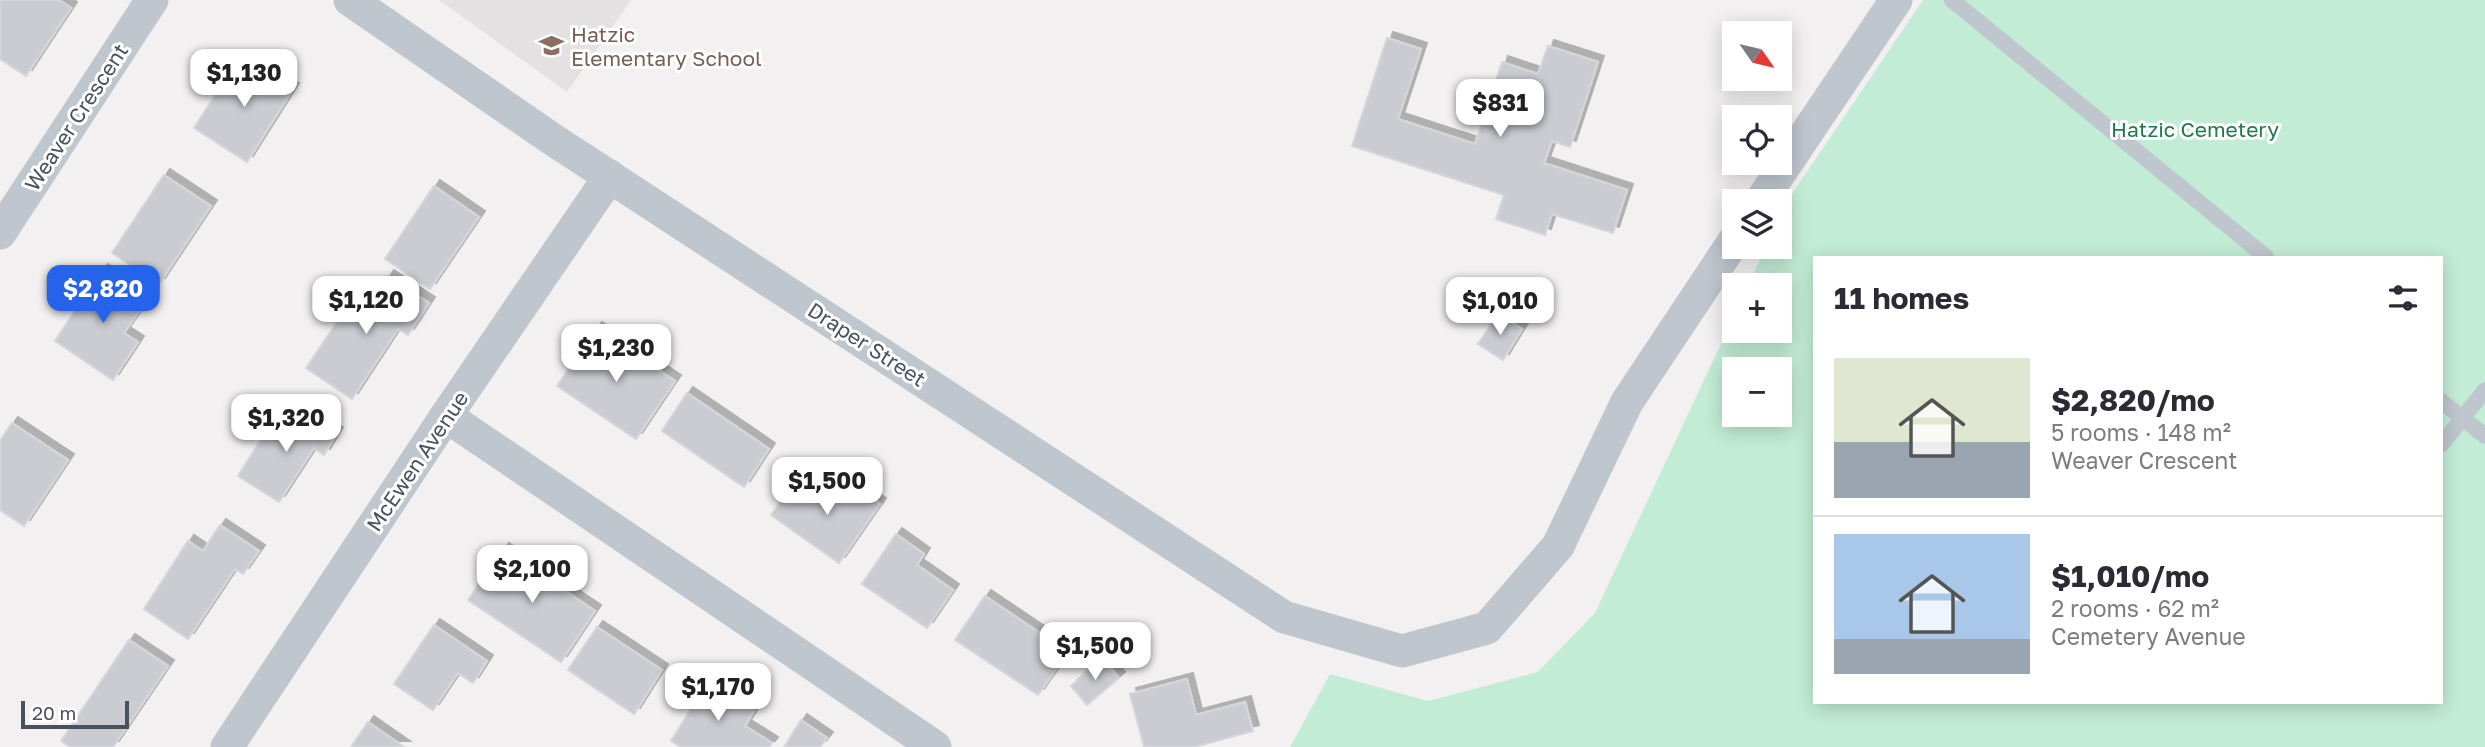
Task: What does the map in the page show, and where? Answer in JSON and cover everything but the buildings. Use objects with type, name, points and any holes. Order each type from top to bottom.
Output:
[{"type":"street","name":"Weaver Crescent","points":[[0,233],[152,0]]},
{"type":"street","name":"Draper Street","points":[[350,0],[610,176],[1284,617],[1402,651],[1487,628],[1559,546],[1627,402],[1722,259]]},
{"type":"street","points":[[1769,189],[1896,0]]},
{"type":"street","name":"McEwen Avenue","points":[[228,747],[446,416],[610,176]]},
{"type":"street","points":[[446,416],[936,747]]},
{"type":"lane","points":[[1952,0],[2265,256]]},
{"type":"lane","points":[[2443,443],[2485,390]]},
{"type":"lane","points":[[2443,403],[2485,436]]},
{"type":"shaded area","name":"Hatzic Elementary School","points":[[439,0],[631,0],[567,92]]},
{"type":"green space","name":"Hatzic Cemetery","points":[[1923,0],[2485,0],[2485,747],[1290,747],[1330,674],[1428,701],[1538,672],[1595,613],[1722,342],[1792,343],[1792,273],[1754,273],[1760,259],[1792,259],[1792,194]]},
{"type":"place","name":"Hatzic Elementary School","points":[[551,46]]}]
